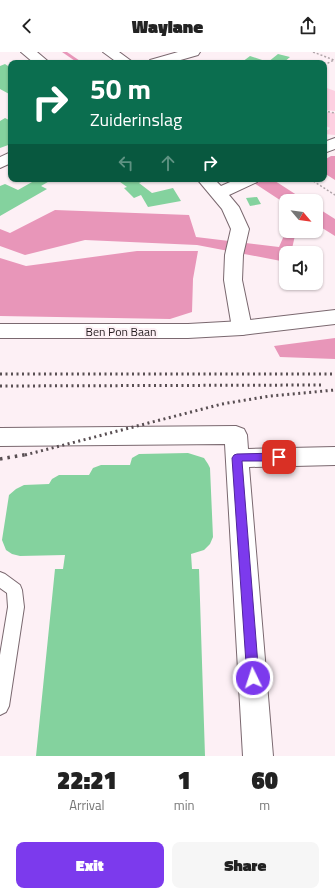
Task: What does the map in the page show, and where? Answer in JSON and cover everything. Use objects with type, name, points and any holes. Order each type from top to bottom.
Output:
[{"type":"street","points":[[28,52],[39,60]]},
{"type":"street","points":[[110,52],[122,60]]},
{"type":"street","points":[[165,60],[193,52]]},
{"type":"street","points":[[208,182],[230,208],[240,228],[234,255],[232,280],[242,328]]},
{"type":"street","points":[[218,194],[245,182]]},
{"type":"street","name":"Ben Pon Baan","points":[[0,331],[188,331],[242,328],[335,317]]},
{"type":"street","name":"Ben Pon Baan","points":[[242,328],[277,334],[335,332]]},
{"type":"street","points":[[0,437],[236,435],[258,756]]},
{"type":"street","points":[[237,458],[335,456]]},
{"type":"lane","points":[[0,579],[14,590],[16,607],[0,706]]},
{"type":"path","points":[[313,52],[334,59]]},
{"type":"path","points":[[315,182],[335,194]]},
{"type":"shaded area","points":[[327,88],[335,91],[335,111],[327,110]]},
{"type":"shaded area","points":[[327,112],[335,113],[335,135],[327,134],[327,130],[330,128],[327,126]]},
{"type":"shaded area","points":[[335,156],[335,180],[327,175],[327,158]]},
{"type":"shaded area","points":[[253,182],[277,182],[295,194],[279,194],[279,199]]},
{"type":"shaded area","points":[[55,210],[189,215],[196,237],[279,247],[279,261],[197,245],[85,240],[25,255],[0,246],[0,229],[10,233]]},
{"type":"shaded area","points":[[323,211],[335,219],[335,236],[323,228]]},
{"type":"shaded area","points":[[283,238],[294,238],[293,246],[279,246]]},
{"type":"shaded area","points":[[137,251],[198,251],[193,279],[192,312],[170,319],[0,316],[0,258],[26,266]]},
{"type":"shaded area","points":[[335,338],[335,359],[280,357],[274,346]]},
{"type":"building","points":[[278,54],[290,57],[286,60],[270,60]]},
{"type":"building","points":[[250,56],[262,60],[245,60]]},
{"type":"building","points":[[5,64],[8,66],[8,93],[0,89],[0,66]]},
{"type":"building","points":[[5,118],[8,120],[8,145],[0,148],[0,121]]},
{"type":"building","points":[[32,182],[48,182],[41,186],[47,189],[0,216],[0,186],[5,184],[18,190]]},
{"type":"building","points":[[120,182],[141,182],[139,183],[152,193],[173,188],[181,201],[148,207],[141,195],[134,198],[124,188],[127,187]]},
{"type":"building","points":[[257,197],[261,204],[250,206],[246,198]]},
{"type":"building","points":[[188,453],[204,458],[210,468],[213,537],[210,544],[204,550],[191,554],[192,569],[199,569],[205,756],[36,756],[55,569],[63,569],[65,555],[20,556],[12,554],[6,550],[2,540],[9,495],[24,485],[49,484],[52,479],[59,475],[89,475],[93,468],[101,465],[130,465],[132,458],[139,454]]},
{"type":"waterway","points":[[64,52],[76,60]]},
{"type":"railway","points":[[0,374],[335,374]]},
{"type":"railway","points":[[0,386],[321,385]]},
{"type":"railway","points":[[29,454],[222,404],[270,396],[335,390]]},
{"type":"railway","points":[[0,459],[29,454]]},
{"type":"route","points":[[253,678],[237,458],[279,457]]}]
